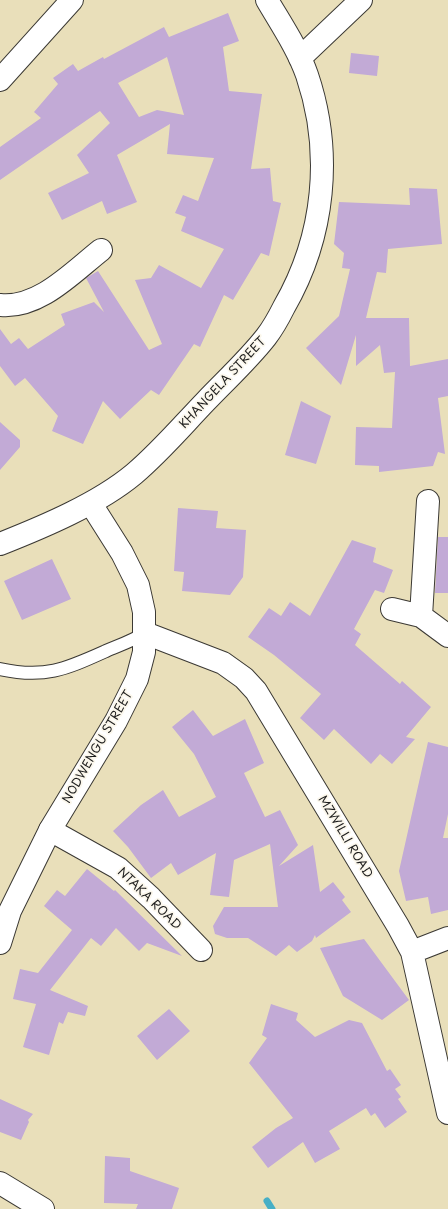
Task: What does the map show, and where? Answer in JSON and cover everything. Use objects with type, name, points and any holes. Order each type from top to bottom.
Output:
[{"type":"street","points":[[0,80],[72,0]]},
{"type":"street","name":"KHANGELA STREET","points":[[0,544],[91,504],[134,474],[246,360],[267,336],[295,287],[308,255],[317,220],[322,183],[322,148],[315,106],[300,58],[267,0]]},
{"type":"street","points":[[300,58],[361,0]]},
{"type":"street","points":[[0,304],[10,306],[37,297],[53,288],[101,250]]},
{"type":"street","points":[[421,616],[428,501]]},
{"type":"street","name":"NODWENGU STREET","points":[[0,943],[10,911],[50,830],[116,721],[137,679],[144,652],[144,612],[138,585],[122,553],[91,504]]},
{"type":"street","points":[[392,609],[421,616],[448,636]]},
{"type":"street","name":"MZWILLI ROAD","points":[[145,633],[223,663],[244,678],[256,691],[398,926],[412,952],[448,1113]]},
{"type":"street","name":"NTAKA ROAD","points":[[50,830],[118,868],[151,898],[201,950]]},
{"type":"street","points":[[412,952],[448,938]]},
{"type":"street","points":[[0,1183],[43,1209]]},
{"type":"lane","points":[[0,669],[19,673],[63,670],[131,642],[145,633]]},
{"type":"building","points":[[228,13],[239,41],[223,47],[229,91],[262,94],[251,169],[270,168],[273,201],[281,203],[269,256],[261,253],[233,300],[224,295],[200,347],[194,344],[159,395],[151,390],[120,419],[103,401],[83,444],[52,431],[58,416],[25,378],[15,386],[0,366],[0,329],[11,344],[19,338],[28,349],[65,325],[61,314],[94,302],[104,312],[86,278],[98,271],[149,350],[162,344],[135,280],[151,278],[159,265],[201,288],[224,249],[181,231],[186,217],[175,213],[183,195],[198,201],[214,158],[167,154],[170,124],[117,155],[137,202],[107,214],[102,201],[62,220],[48,193],[89,173],[77,155],[110,123],[100,111],[0,180],[0,147],[41,118],[34,112],[58,84],[53,78],[73,64],[78,71],[164,27],[169,37]],"holes":[[[167,57],[184,115],[157,110],[139,117],[118,83]]]},
{"type":"building","points":[[351,53],[379,56],[377,76],[349,73]]},
{"type":"building","points":[[409,188],[437,189],[442,244],[388,249],[386,273],[377,272],[366,318],[409,318],[410,366],[448,359],[448,396],[438,398],[445,454],[438,452],[433,466],[379,472],[379,466],[355,465],[356,427],[392,428],[395,372],[384,373],[380,345],[356,366],[356,335],[341,385],[306,348],[339,316],[350,269],[342,268],[344,253],[334,244],[339,202],[410,205]]},
{"type":"building","points":[[301,401],[331,416],[316,464],[285,455]]},
{"type":"building","points":[[0,422],[20,440],[20,447],[0,470]]},
{"type":"building","points":[[178,508],[218,511],[216,528],[246,530],[243,577],[230,595],[182,591],[184,572],[174,571]]},
{"type":"building","points":[[438,537],[448,537],[448,593],[435,593]]},
{"type":"building","points":[[352,540],[376,548],[373,562],[393,570],[384,593],[375,590],[354,629],[361,634],[355,645],[400,684],[402,681],[431,707],[406,737],[415,739],[392,764],[380,754],[371,764],[334,729],[324,740],[300,718],[321,694],[274,655],[248,637],[269,608],[281,616],[290,602],[310,616]]},
{"type":"building","points":[[52,559],[71,599],[22,620],[4,581]]},
{"type":"building","points":[[193,710],[213,736],[245,719],[264,763],[244,773],[265,817],[280,810],[298,845],[279,866],[313,845],[320,892],[333,882],[345,897],[342,900],[351,912],[316,938],[315,935],[312,941],[297,952],[289,945],[276,956],[248,938],[227,938],[215,934],[213,926],[224,907],[278,907],[270,844],[234,860],[229,897],[210,895],[216,853],[178,875],[171,863],[151,878],[128,847],[113,831],[141,805],[163,790],[179,817],[216,797],[194,754],[172,727]]},
{"type":"building","points":[[428,742],[448,747],[448,814],[443,838],[448,838],[448,910],[431,914],[428,897],[406,901],[399,871]]},
{"type":"building","points":[[87,869],[114,891],[115,890],[182,956],[147,943],[139,951],[116,928],[101,946],[91,938],[50,990],[88,1006],[85,1016],[68,1012],[63,1024],[59,1022],[49,1055],[23,1047],[36,1004],[13,999],[20,969],[38,973],[72,930],[44,906],[57,890],[65,896]]},
{"type":"building","points":[[364,939],[409,1000],[382,1020],[343,996],[320,948]]},
{"type":"building","points":[[271,1004],[298,1013],[296,1020],[315,1037],[349,1020],[362,1023],[387,1071],[390,1069],[401,1085],[395,1089],[401,1097],[398,1099],[407,1112],[385,1128],[375,1113],[371,1116],[366,1108],[329,1131],[340,1149],[315,1163],[303,1142],[268,1168],[252,1147],[276,1128],[293,1118],[249,1063],[267,1038],[262,1035]]},
{"type":"building","points":[[169,1009],[190,1031],[157,1060],[137,1036]]},
{"type":"building","points":[[0,1099],[33,1114],[28,1120],[29,1122],[21,1140],[0,1132]]},
{"type":"building","points":[[105,1156],[130,1158],[130,1171],[179,1188],[172,1209],[136,1209],[138,1204],[104,1203]]},
{"type":"waterway","points":[[267,1201],[272,1209]]}]
